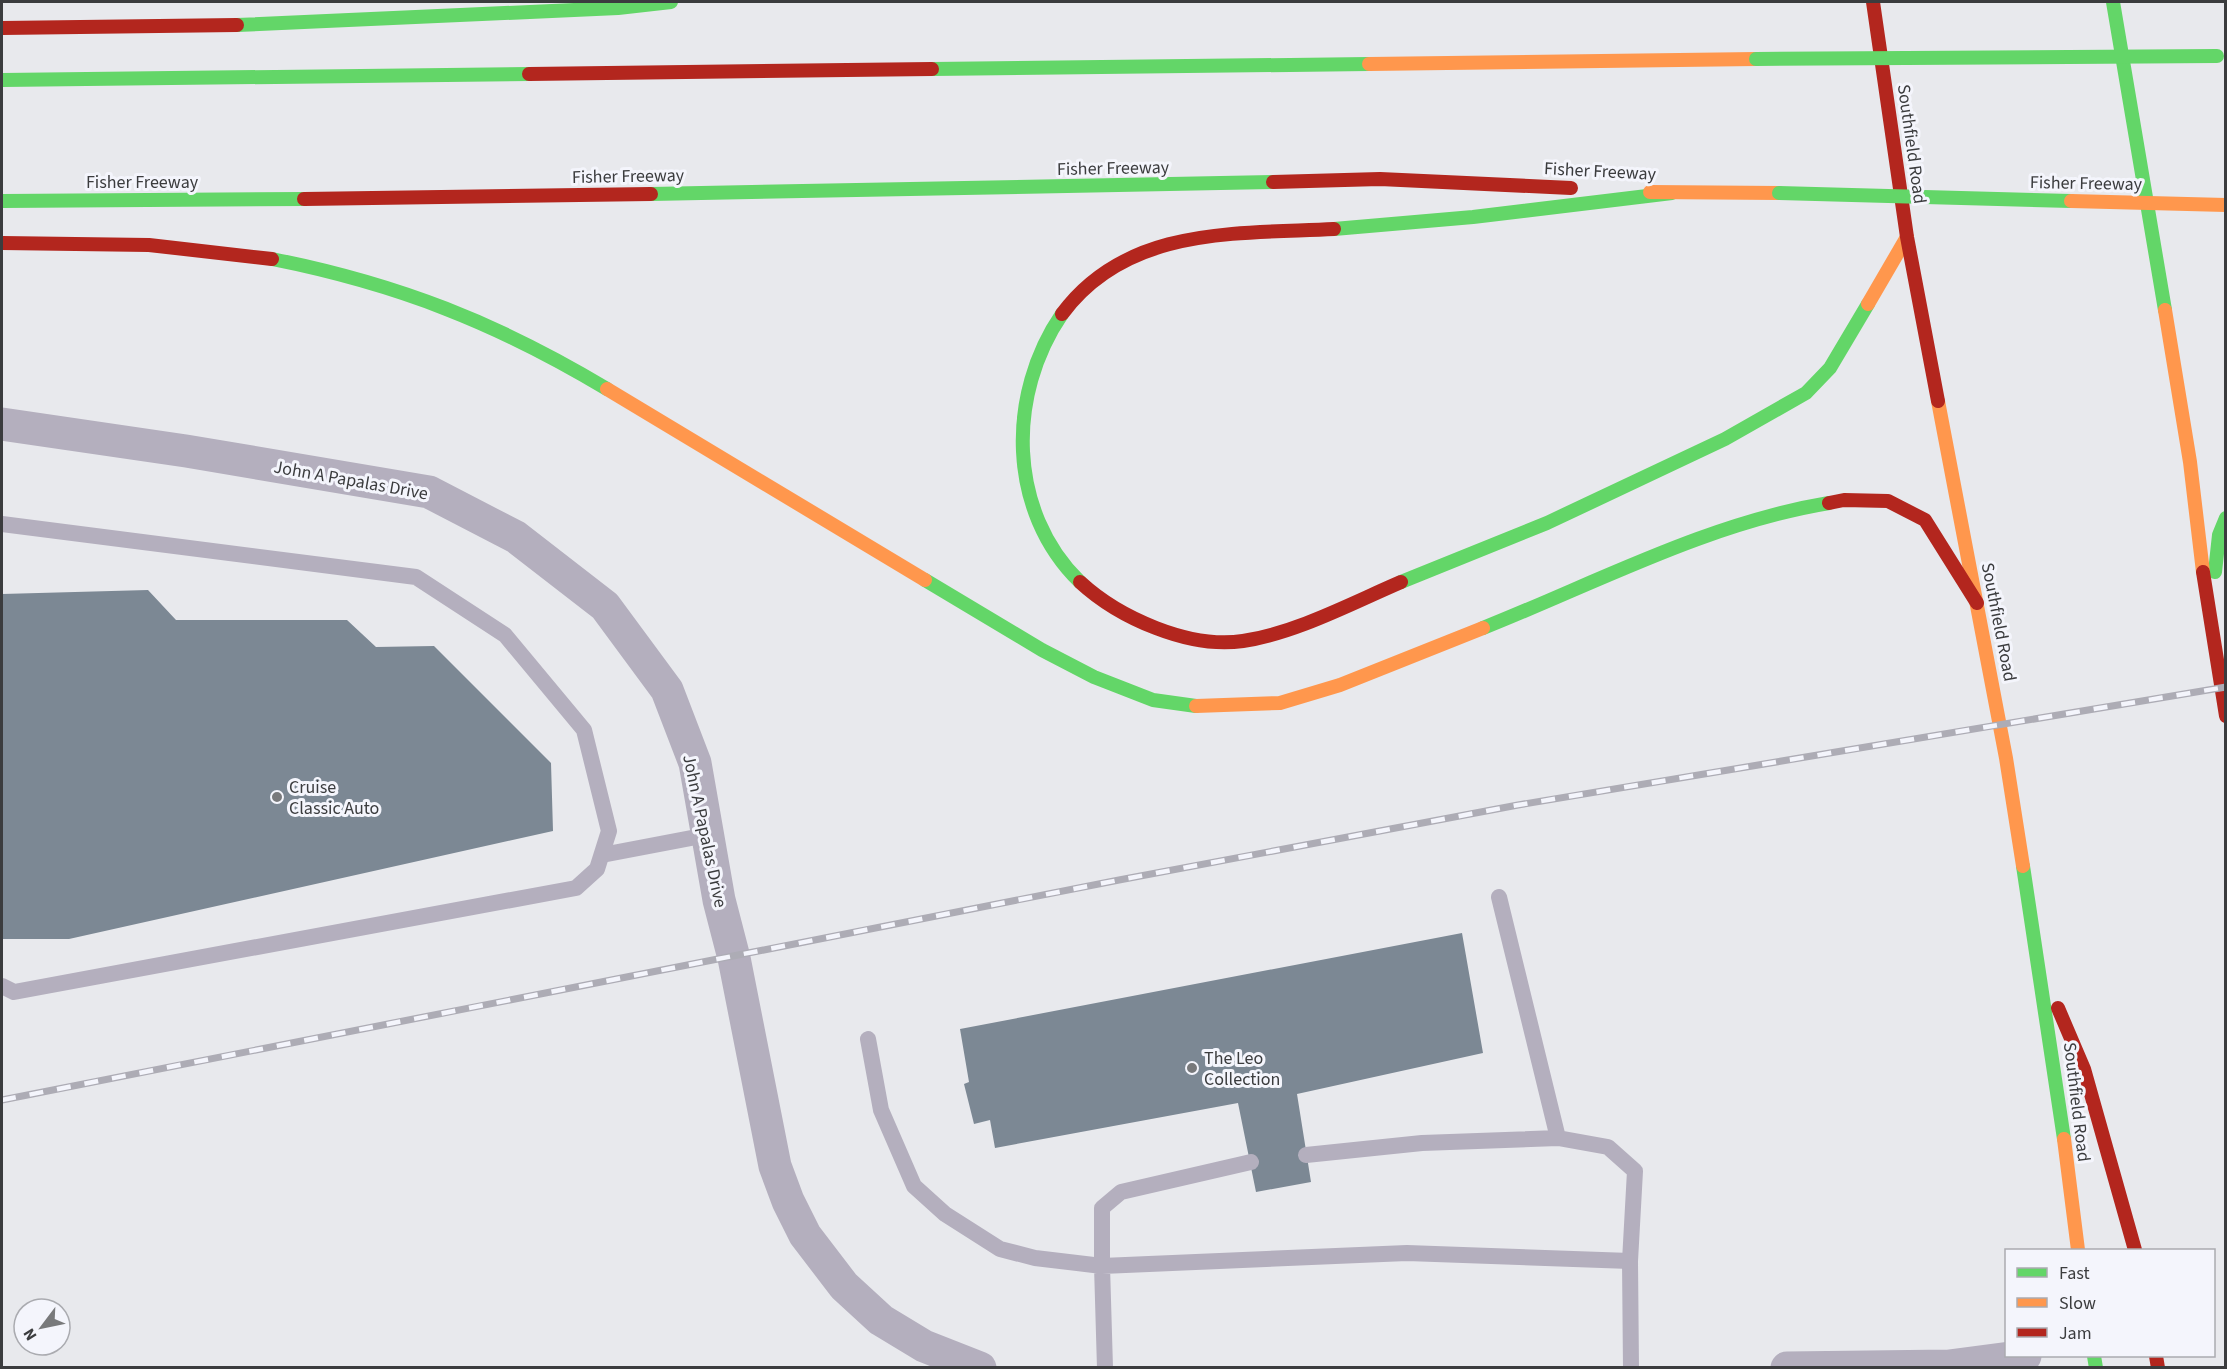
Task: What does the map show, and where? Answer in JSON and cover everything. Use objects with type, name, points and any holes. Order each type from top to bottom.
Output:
[{"type":"highway","points":[[2,28],[252,25],[618,8],[671,2]]},
{"type":"highway","name":"Southfield Road","points":[[1873,2],[1907,237],[1977,603],[2039,965],[2055,1065],[2078,1249]]},
{"type":"highway","points":[[2113,2],[2190,462],[2209,622],[2226,716]]},
{"type":"highway","points":[[2,80],[1756,59],[2221,56]]},
{"type":"highway","name":"Fisher Freeway","points":[[2,201],[175,201],[1128,186],[1380,179],[1672,193],[2226,205]]},
{"type":"highway","points":[[1672,193],[1355,228],[1215,235],[1134,255],[1089,282],[1062,313],[1041,348],[1028,383],[1022,430],[1025,478],[1037,519],[1058,557],[1089,591],[1122,614],[1164,632],[1202,639],[1236,642],[1273,635],[1547,523],[1725,439],[1806,393],[1830,368],[1858,315],[1907,237]]},
{"type":"highway","points":[[2,243],[170,247],[302,263],[388,286],[470,316],[514,334],[556,358],[1042,650],[1094,677],[1153,700],[1203,707],[1238,707],[1280,703],[1340,686],[1565,595],[1683,544],[1785,510],[1844,500],[1888,501],[1925,520],[1977,603]]},
{"type":"highway","points":[[2209,622],[2219,535],[2226,518]]},
{"type":"highway","points":[[2039,965],[2084,1069],[2134,1249]]},
{"type":"street","name":"John A Papalas Drive","points":[[2,424],[186,451],[429,492],[516,537],[605,606],[667,690],[695,764],[707,836],[775,1166],[805,1235],[843,1286],[881,1320],[924,1346],[980,1368]]},
{"type":"street","points":[[1787,1368],[1949,1366],[2017,1357]]},
{"type":"lane","points":[[2,525],[416,577],[505,635],[584,730],[609,831],[597,869],[576,888],[14,992],[2,986]]},
{"type":"lane","points":[[602,855],[707,836]]},
{"type":"lane","points":[[1499,897],[1558,1138]]},
{"type":"lane","points":[[868,1039],[881,1110],[914,1186],[945,1215],[1000,1249],[1035,1258],[1102,1266],[1407,1253],[1630,1261]]},
{"type":"lane","points":[[1306,1155],[1422,1143],[1558,1138],[1608,1147],[1635,1171],[1630,1261],[1631,1368]]},
{"type":"lane","points":[[1105,1368],[1102,1208],[1121,1192],[1251,1162]]},
{"type":"building","name":"Cruise Classic Auto","points":[[148,590],[176,620],[347,620],[376,647],[434,646],[551,763],[553,831],[69,939],[2,939],[2,594]]},
{"type":"building","name":"The Leo Collection","points":[[1462,933],[1483,1053],[1297,1094],[1311,1182],[1256,1192],[1238,1103],[995,1148],[990,1120],[974,1124],[964,1084],[969,1082],[960,1029]]},
{"type":"railway","points":[[2,1100],[1119,880],[1518,805],[2226,687]]},
{"type":"traffic: fast","points":[[237,25],[618,8],[671,2]]},
{"type":"traffic: fast","points":[[2113,2],[2165,310]]},
{"type":"traffic: fast","points":[[1756,59],[2217,56]]},
{"type":"traffic: fast","points":[[932,69],[1369,64]]},
{"type":"traffic: fast","points":[[2,80],[529,74]]},
{"type":"traffic: fast","points":[[651,194],[1273,182]]},
{"type":"traffic: fast","points":[[1334,229],[1473,217],[1672,193]]},
{"type":"traffic: fast","points":[[1779,193],[2071,201]]},
{"type":"traffic: fast","points":[[2,201],[304,199]]},
{"type":"traffic: fast","points":[[272,259],[362,281],[446,309],[526,344],[607,389]]},
{"type":"traffic: fast","points":[[1401,582],[1547,523],[1725,439],[1806,393],[1830,368],[1868,304]]},
{"type":"traffic: fast","points":[[1062,314],[1044,346],[1031,380],[1024,415],[1023,451],[1028,487],[1039,521],[1056,553],[1080,582]]},
{"type":"traffic: fast","points":[[1483,628],[1696,539],[1784,512],[1829,503]]},
{"type":"traffic: fast","points":[[2215,572],[2219,535],[2226,518]]},
{"type":"traffic: fast","points":[[925,580],[1042,650],[1094,677],[1153,700],[1196,706]]},
{"type":"traffic: fast","points":[[2023,866],[2064,1139]]},
{"type":"traffic: fast","points":[[2094,1357],[2096,1368]]},
{"type":"traffic: slow","points":[[1369,64],[1756,59]]},
{"type":"traffic: slow","points":[[1650,192],[1779,193]]},
{"type":"traffic: slow","points":[[2071,201],[2226,205]]},
{"type":"traffic: slow","points":[[1868,304],[1907,237]]},
{"type":"traffic: slow","points":[[2165,310],[2190,462],[2203,572]]},
{"type":"traffic: slow","points":[[607,389],[925,580]]},
{"type":"traffic: slow","points":[[1938,401],[2006,758],[2023,866]]},
{"type":"traffic: slow","points":[[1196,706],[1280,703],[1340,685],[1483,628]]},
{"type":"traffic: slow","points":[[2064,1139],[2078,1249]]},
{"type":"traffic: jam","points":[[1873,2],[1907,237],[1938,401]]},
{"type":"traffic: jam","points":[[2,28],[237,25]]},
{"type":"traffic: jam","points":[[529,74],[932,69]]},
{"type":"traffic: jam","points":[[1273,182],[1380,179],[1571,188]]},
{"type":"traffic: jam","points":[[304,199],[651,194]]},
{"type":"traffic: jam","points":[[1062,314],[1088,285],[1118,264],[1151,250],[1186,240],[1222,235],[1334,229]]},
{"type":"traffic: jam","points":[[2,243],[149,245],[272,259]]},
{"type":"traffic: jam","points":[[1829,503],[1844,500],[1888,501],[1925,520],[1977,603]]},
{"type":"traffic: jam","points":[[2203,572],[2226,716]]},
{"type":"traffic: jam","points":[[1080,582],[1114,608],[1134,619],[1178,635],[1222,642],[1243,641],[1283,631],[1324,616],[1401,582]]},
{"type":"traffic: jam","points":[[2058,1008],[2084,1069],[2135,1249]]},
{"type":"traffic: jam","points":[[2156,1357],[2158,1368]]},
{"type":"place","name":"Cruise Classic Auto","points":[[277,797]]},
{"type":"place","name":"The Leo Collection","points":[[1192,1068]]}]
